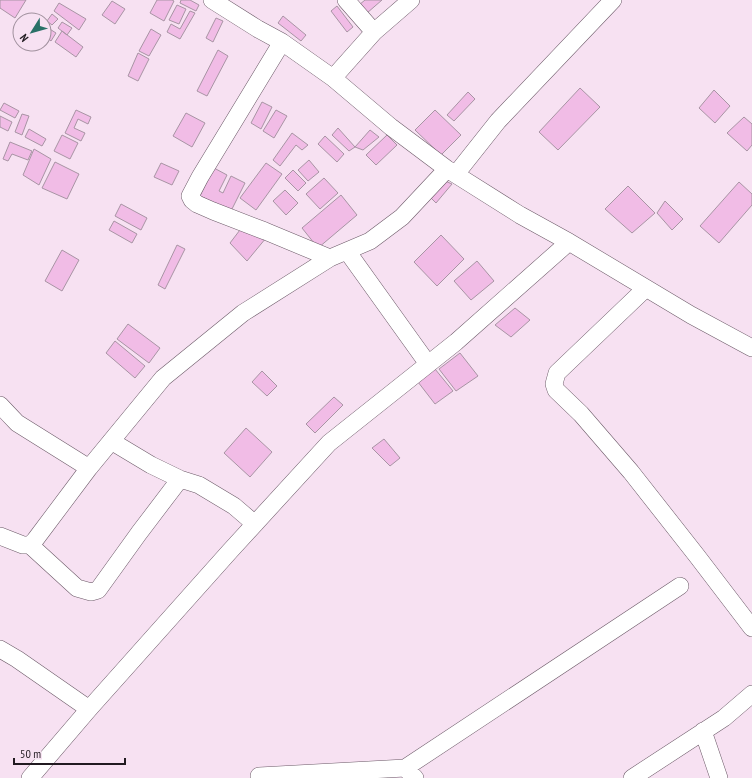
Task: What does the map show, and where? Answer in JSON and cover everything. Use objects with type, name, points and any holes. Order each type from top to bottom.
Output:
[{"type":"street","points":[[212,0],[258,29],[282,42],[333,78],[391,126],[451,172],[520,215],[569,242],[691,315],[752,348]]},
{"type":"street","points":[[346,0],[374,32]]},
{"type":"street","points":[[333,78],[374,32],[411,0]]},
{"type":"street","points":[[0,536],[23,545],[30,545],[36,540],[89,468],[163,378],[243,313],[330,258],[370,241],[402,217],[451,172],[613,0]]},
{"type":"street","points":[[282,42],[190,196],[197,204],[330,258]]},
{"type":"street","points":[[30,778],[89,709],[329,443],[456,342],[569,242]]},
{"type":"street","points":[[347,251],[428,364]]},
{"type":"street","points":[[646,288],[557,373],[554,384],[556,390],[581,414],[631,472],[752,628]]},
{"type":"street","points":[[0,405],[17,423],[89,468]]},
{"type":"street","points":[[111,441],[151,465],[180,479],[199,485],[234,506],[255,524]]},
{"type":"street","points":[[30,545],[77,588],[91,592],[98,590],[138,533],[180,479]]},
{"type":"street","points":[[259,776],[410,773],[680,586]]},
{"type":"street","points":[[0,649],[18,659],[89,709]]},
{"type":"street","points":[[632,778],[724,718],[752,694]]},
{"type":"street","points":[[702,731],[719,778]]},
{"type":"building","points":[[0,0],[26,0],[19,12],[12,12],[12,16],[0,8]]},
{"type":"building","points":[[157,0],[174,1],[164,21],[150,13]]},
{"type":"building","points":[[181,0],[190,0],[199,5],[196,11],[180,3]]},
{"type":"building","points":[[365,0],[382,0],[367,13],[359,5]]},
{"type":"building","points":[[112,1],[125,9],[115,24],[102,15]]},
{"type":"building","points":[[59,3],[86,19],[79,30],[54,11]]},
{"type":"building","points":[[177,5],[186,9],[179,24],[169,20]]},
{"type":"building","points":[[337,6],[353,27],[347,32],[331,11]]},
{"type":"building","points":[[190,11],[195,13],[180,39],[167,32],[171,24],[180,29]]},
{"type":"building","points":[[52,14],[58,19],[52,25]]},
{"type":"building","points":[[283,16],[306,35],[301,41],[278,23]]},
{"type":"building","points":[[216,18],[223,21],[213,42],[206,38]]},
{"type":"building","points":[[62,22],[72,28],[67,35],[58,28]]},
{"type":"building","points":[[151,29],[161,35],[149,56],[139,51]]},
{"type":"building","points":[[52,30],[56,33],[52,39]]},
{"type":"building","points":[[62,31],[83,47],[76,57],[55,42]]},
{"type":"building","points":[[218,50],[228,56],[207,96],[197,91]]},
{"type":"building","points":[[138,53],[149,59],[138,81],[128,76]]},
{"type":"building","points":[[580,88],[600,107],[558,150],[539,132]]},
{"type":"building","points":[[714,90],[730,106],[715,123],[699,108]]},
{"type":"building","points":[[468,92],[475,99],[454,121],[447,115]]},
{"type":"building","points":[[262,102],[272,107],[261,129],[251,123]]},
{"type":"building","points":[[4,103],[19,111],[15,118],[0,110]]},
{"type":"building","points":[[76,110],[91,117],[88,124],[78,119],[74,128],[85,133],[81,141],[65,133]]},
{"type":"building","points":[[276,110],[287,116],[274,138],[263,131]]},
{"type":"building","points":[[435,110],[461,135],[441,155],[415,130]]},
{"type":"building","points":[[186,113],[205,123],[192,147],[173,136]]},
{"type":"building","points":[[22,114],[29,116],[22,135],[15,132]]},
{"type":"building","points":[[0,116],[12,122],[8,131],[0,127]]},
{"type":"building","points":[[744,117],[752,124],[752,145],[747,151],[727,133]]},
{"type":"building","points":[[338,128],[355,147],[349,151],[332,135]]},
{"type":"building","points":[[29,129],[46,139],[42,146],[25,137]]},
{"type":"building","points":[[370,130],[379,137],[363,150],[355,147]]},
{"type":"building","points":[[292,133],[308,145],[302,150],[296,145],[280,166],[273,160]]},
{"type":"building","points":[[62,135],[78,143],[70,159],[54,151]]},
{"type":"building","points":[[387,135],[397,145],[376,165],[366,155]]},
{"type":"building","points":[[325,136],[344,154],[337,162],[318,144]]},
{"type":"building","points":[[10,142],[32,151],[28,160],[12,154],[8,161],[3,159]]},
{"type":"building","points":[[34,149],[51,159],[39,185],[23,175]]},
{"type":"building","points":[[309,160],[319,172],[308,181],[298,170]]},
{"type":"building","points":[[55,162],[79,174],[67,199],[42,188]]},
{"type":"building","points":[[161,163],[179,171],[172,185],[154,177]]},
{"type":"building","points":[[266,163],[282,174],[256,210],[240,198]]},
{"type":"building","points":[[214,168],[227,175],[219,191],[223,193],[231,176],[245,183],[231,211],[200,196]]},
{"type":"building","points":[[293,170],[306,183],[298,191],[285,178]]},
{"type":"building","points":[[324,178],[338,193],[320,209],[306,194]]},
{"type":"building","points":[[443,180],[452,184],[436,203],[429,196]]},
{"type":"building","points":[[739,182],[752,194],[752,205],[719,243],[700,226]]},
{"type":"building","points":[[628,186],[655,213],[632,233],[605,209]]},
{"type":"building","points":[[285,190],[298,203],[286,215],[273,201]]},
{"type":"building","points":[[341,195],[357,215],[318,248],[302,228]]},
{"type":"building","points":[[665,201],[683,219],[672,230],[657,213]]},
{"type":"building","points":[[121,204],[147,218],[141,230],[115,216]]},
{"type":"building","points":[[114,221],[137,234],[132,243],[109,230]]},
{"type":"building","points":[[243,226],[266,238],[247,261],[230,243]]},
{"type":"building","points":[[441,235],[464,259],[437,286],[414,262]]},
{"type":"building","points":[[177,245],[185,249],[165,289],[158,285]]},
{"type":"building","points":[[62,250],[79,260],[62,291],[45,281]]},
{"type":"building","points":[[477,261],[494,281],[471,300],[454,281]]},
{"type":"building","points":[[515,308],[530,320],[511,337],[495,325]]},
{"type":"building","points":[[128,324],[160,348],[149,363],[117,339]]},
{"type":"building","points":[[115,341],[145,366],[135,378],[106,353]]},
{"type":"building","points":[[460,353],[478,376],[456,391],[439,369]]},
{"type":"building","points":[[435,369],[453,391],[435,404],[418,382]]},
{"type":"building","points":[[262,371],[277,386],[267,396],[252,382]]},
{"type":"building","points":[[334,397],[343,405],[315,433],[306,424]]},
{"type":"building","points":[[246,428],[272,452],[250,477],[224,453]]},
{"type":"building","points":[[384,439],[400,458],[390,466],[372,448]]}]
